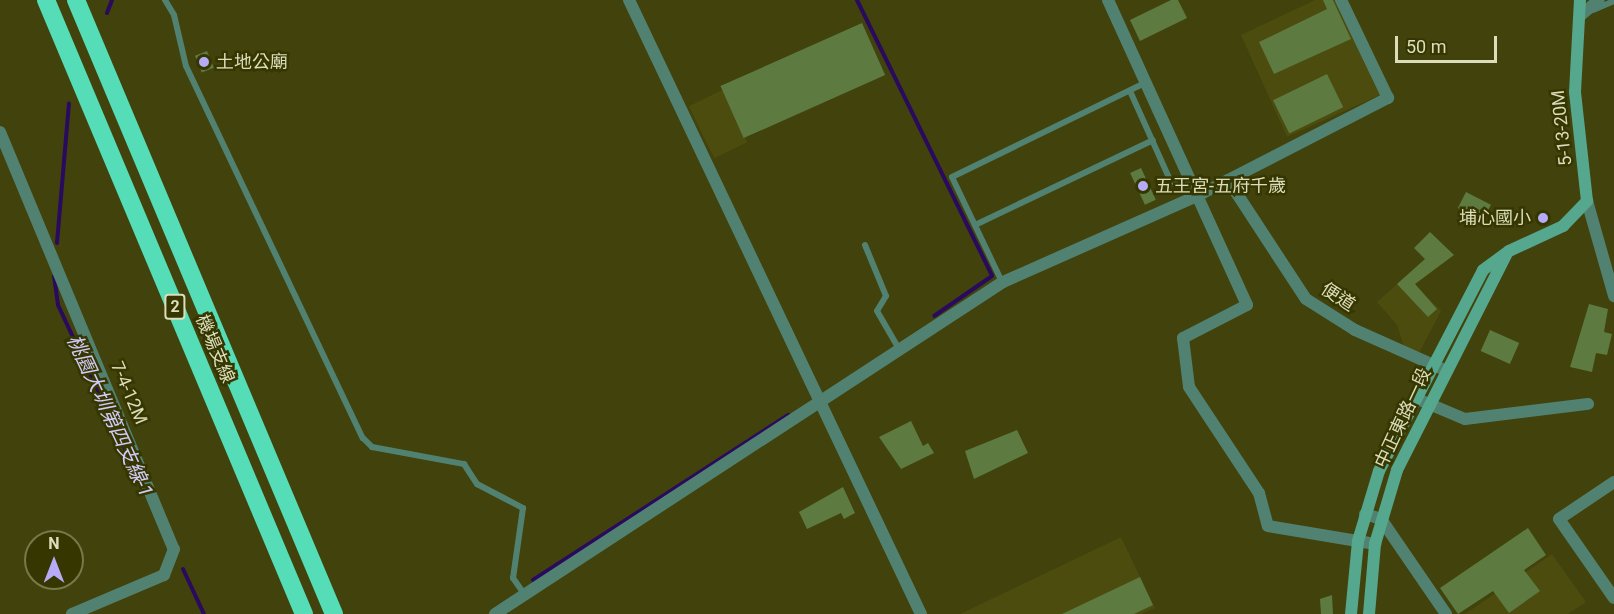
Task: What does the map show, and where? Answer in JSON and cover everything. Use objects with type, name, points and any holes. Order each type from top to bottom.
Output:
[{"type":"highway","name":"機場支線","points":[[46,0],[304,614]]},
{"type":"highway","name":"機場支線","points":[[76,0],[334,614]]},
{"type":"main road","points":[[1580,0],[1581,15]]},
{"type":"main road","points":[[1581,15],[1589,0]]},
{"type":"main road","name":"5-13-20M","points":[[1581,15],[1575,92],[1587,201]]},
{"type":"main road","points":[[1509,251],[1563,226],[1587,201]]},
{"type":"main road","name":"中正東路一段","points":[[1351,614],[1358,541],[1379,471],[1483,270],[1509,251]]},
{"type":"main road","name":"中正東路一段","points":[[1369,614],[1375,544],[1397,470],[1445,370],[1509,251]]},
{"type":"street","points":[[629,0],[921,614]]},
{"type":"street","points":[[1108,0],[1247,305],[1183,338],[1189,387],[1259,493],[1268,526],[1375,544]]},
{"type":"street","points":[[495,614],[526,596],[1003,282],[1197,196],[1388,98],[1341,0]]},
{"type":"street","points":[[1581,15],[1599,0]]},
{"type":"street","name":"7-4-12M","points":[[0,135],[174,549],[164,575],[72,614]]},
{"type":"street","name":"便道","points":[[1228,180],[1306,299],[1355,330],[1445,370]]},
{"type":"street","points":[[1587,201],[1614,297]]},
{"type":"street","points":[[1415,398],[1465,419],[1588,404]]},
{"type":"street","points":[[1614,482],[1559,519],[1614,598]]},
{"type":"street","points":[[1365,514],[1381,519],[1446,614]]},
{"type":"lane","points":[[165,0],[174,15],[186,66],[363,438],[372,447],[464,464],[477,484],[523,508],[513,578],[526,596]]},
{"type":"lane","points":[[1581,15],[1614,1]]},
{"type":"lane","points":[[1003,282],[952,177],[1145,84]]},
{"type":"lane","points":[[1130,91],[1170,180],[1197,196]]},
{"type":"lane","points":[[975,225],[1152,140]]},
{"type":"lane","points":[[865,245],[886,296],[877,311],[898,349]]},
{"type":"shaded area","points":[[1315,0],[1335,0],[1382,94],[1287,137],[1241,35]]},
{"type":"shaded area","points":[[722,90],[747,142],[714,158],[689,106]]},
{"type":"shaded area","points":[[1413,270],[1415,284],[1441,311],[1417,357],[1404,347],[1397,325],[1377,302]]},
{"type":"shaded area","points":[[1121,537],[1155,608],[1141,614],[960,614]]},
{"type":"shaded area","points":[[1552,554],[1586,602],[1568,614],[1465,614]]},
{"type":"building","points":[[1171,0],[1178,0],[1187,18],[1140,41],[1130,20]]},
{"type":"building","points":[[1323,0],[1333,0],[1351,39],[1274,74],[1259,42],[1327,9]]},
{"type":"building","points":[[862,23],[885,75],[744,138],[720,86]]},
{"type":"building","name":"土地公廟","points":[[207,51],[214,68],[202,73],[195,56]]},
{"type":"building","points":[[1327,74],[1343,107],[1289,134],[1273,100]]},
{"type":"building","name":"五王宮-五府千歲","points":[[1141,168],[1156,200],[1145,205],[1130,173]]},
{"type":"building","points":[[1466,192],[1491,205],[1483,221],[1458,208]]},
{"type":"building","points":[[1430,232],[1454,255],[1415,284],[1437,309],[1428,317],[1397,284],[1425,259],[1414,248]]},
{"type":"building","points":[[1589,304],[1608,309],[1604,332],[1612,334],[1607,355],[1596,353],[1592,372],[1570,367]]},
{"type":"building","points":[[1490,330],[1519,343],[1510,364],[1481,351]]},
{"type":"building","points":[[911,421],[923,446],[928,443],[934,453],[901,469],[879,437]]},
{"type":"building","points":[[1017,430],[1028,453],[974,479],[965,451]]},
{"type":"building","points":[[843,487],[855,513],[844,519],[841,513],[807,529],[799,512]]},
{"type":"building","points":[[1528,528],[1546,555],[1524,570],[1540,591],[1509,613],[1493,591],[1458,614],[1440,588]]},
{"type":"building","points":[[1140,577],[1153,605],[1134,614],[1062,614]]},
{"type":"building","points":[[1332,595],[1333,614],[1321,614],[1320,599]]},
{"type":"waterway","name":"桃園大圳第四支線-1","points":[[107,13],[112,0]]},
{"type":"waterway","points":[[857,0],[992,276],[934,316]]},
{"type":"waterway","name":"桃園大圳第四支線-1","points":[[57,243],[69,104]]},
{"type":"waterway","name":"桃園大圳第四支線-1","points":[[54,276],[58,305],[132,464]]},
{"type":"waterway","points":[[533,580],[788,415]]},
{"type":"waterway","name":"桃園大圳第四支線-1","points":[[183,569],[204,614]]},
{"type":"place","name":"土地公廟","points":[[204,62]]},
{"type":"place","name":"五王宮-五府千歲","points":[[1143,186]]},
{"type":"place","name":"埔心國小","points":[[1543,218]]}]
